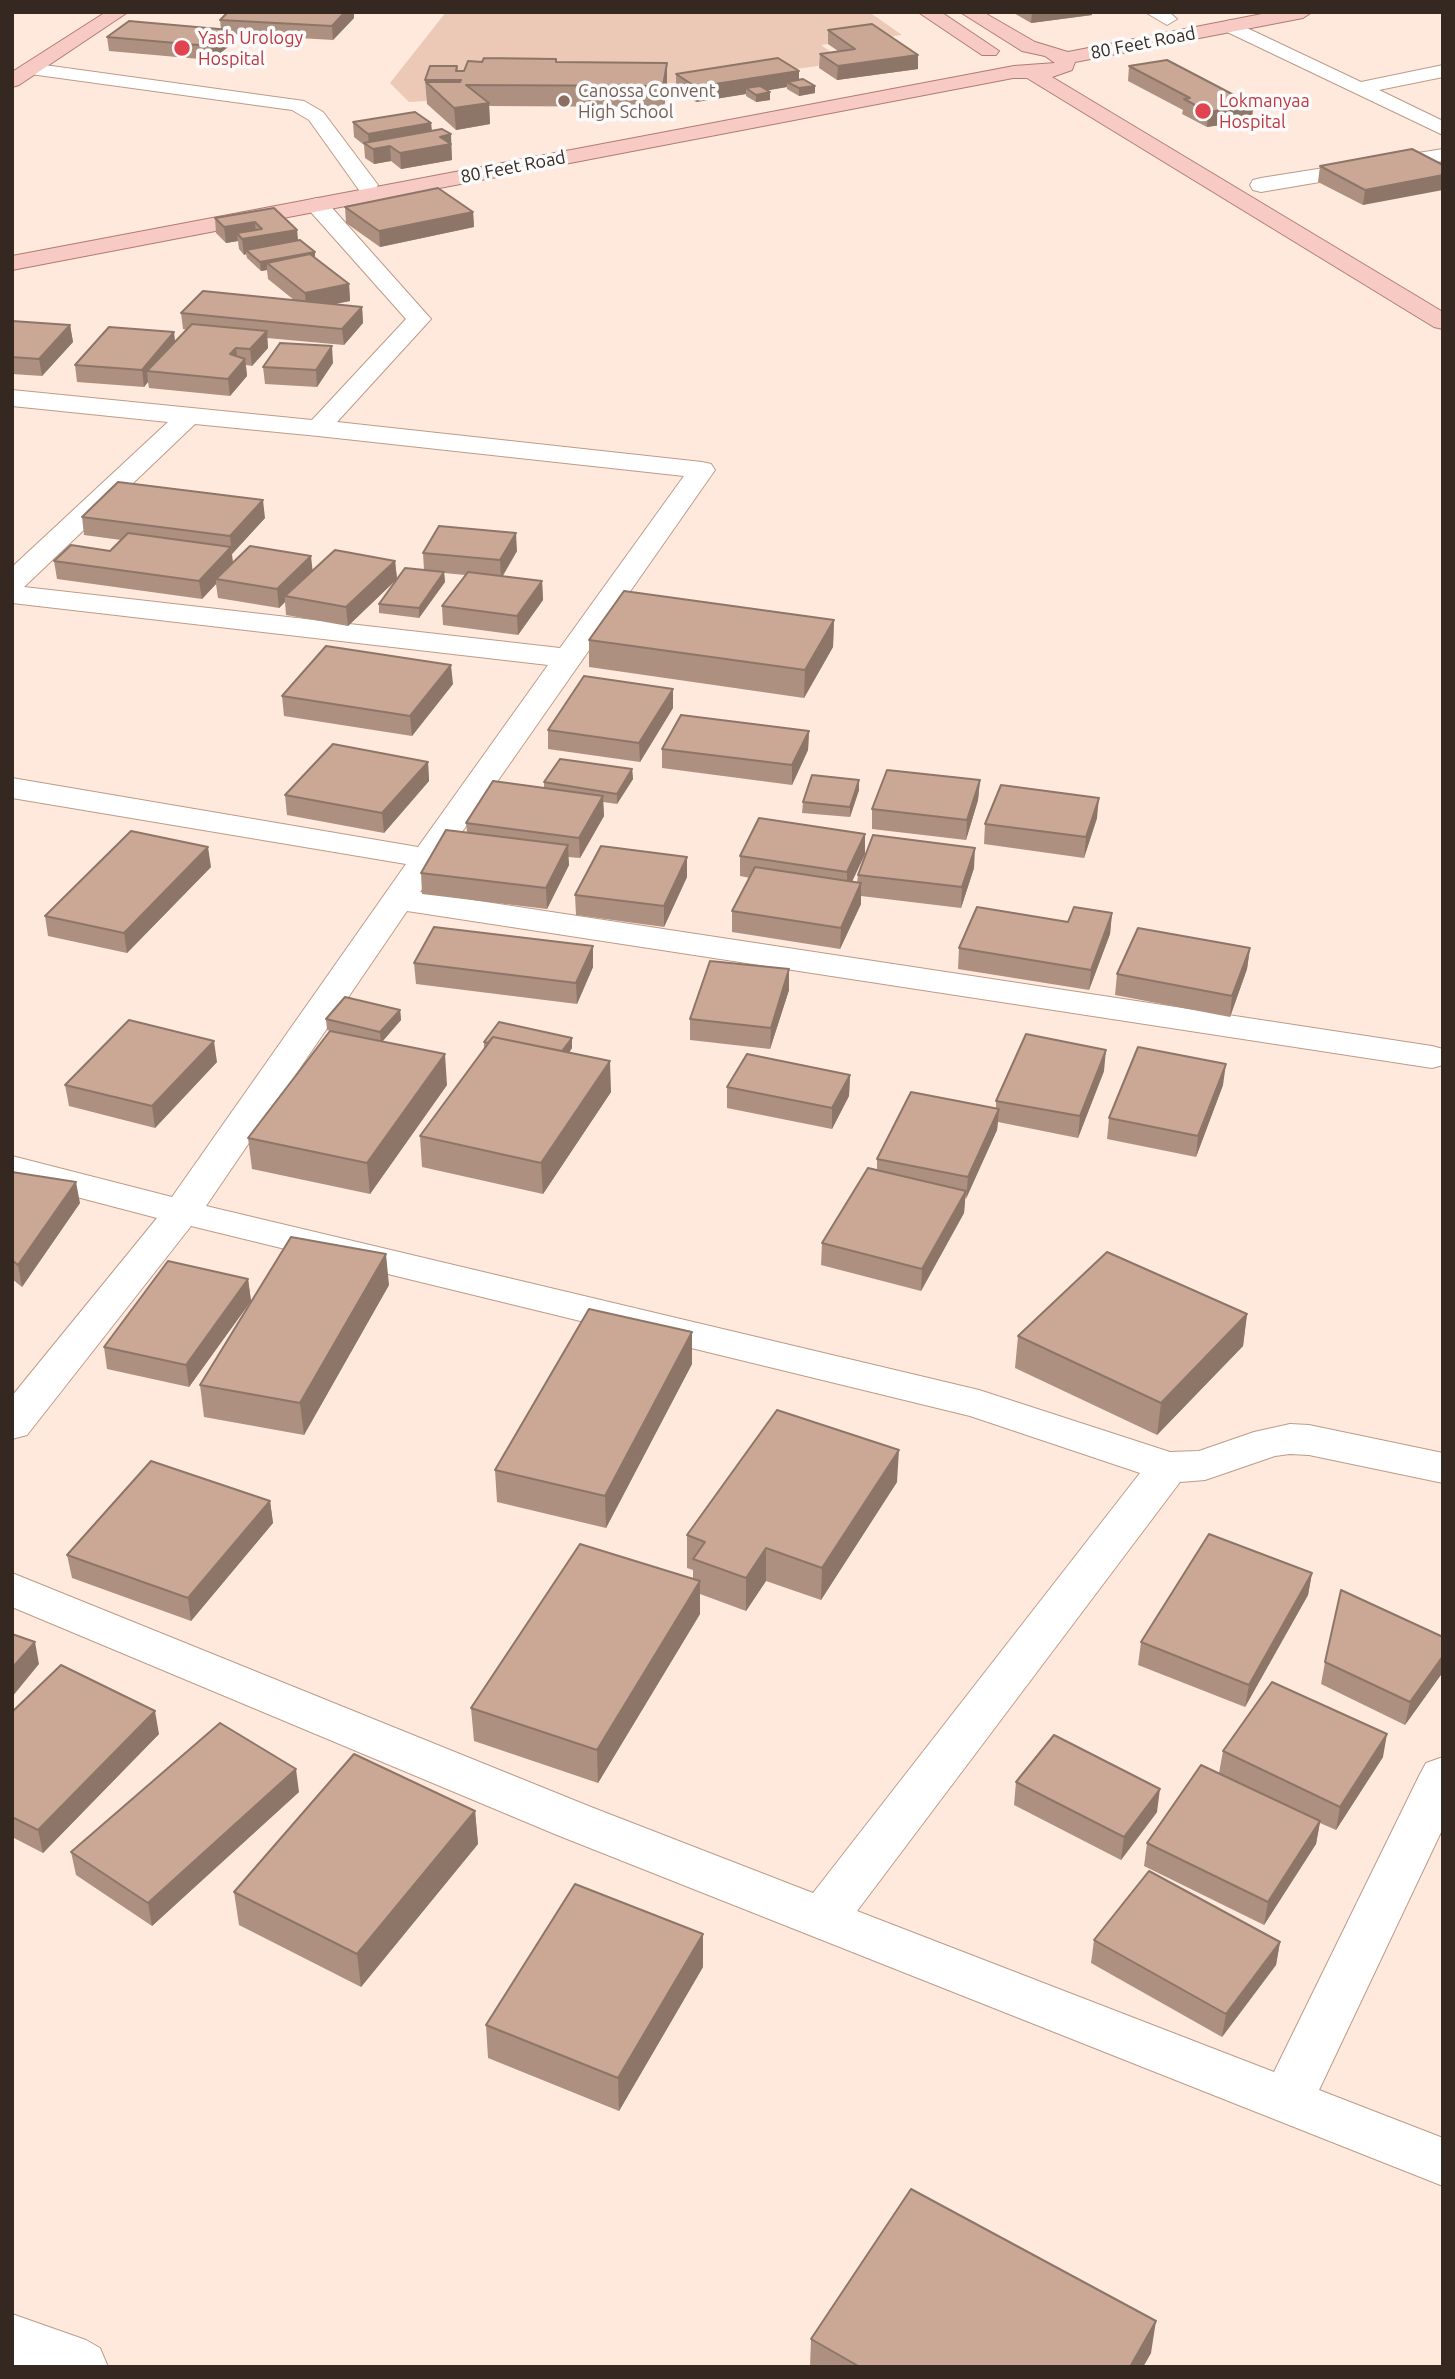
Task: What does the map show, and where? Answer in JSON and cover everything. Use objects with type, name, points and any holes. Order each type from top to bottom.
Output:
[{"type":"main road","points":[[12,81],[22,61],[88,12]]},
{"type":"main road","points":[[50,57],[119,12]]},
{"type":"main road","points":[[927,12],[989,58],[1023,73],[1443,322]]},
{"type":"main road","points":[[969,12],[1034,48],[1051,51],[1063,63],[1179,137]]},
{"type":"main road","name":"80 Feet Road","points":[[12,251],[367,185],[989,58],[1161,16],[1202,12]]},
{"type":"main road","name":"80 Feet Road","points":[[12,263],[1023,73],[1303,12]]},
{"type":"main road","points":[[1238,172],[1291,202]]},
{"type":"street","points":[[1230,26],[1443,129]]},
{"type":"street","points":[[22,61],[50,57]]},
{"type":"street","points":[[22,61],[297,106],[316,116],[367,185]]},
{"type":"street","points":[[1359,88],[1443,71]]},
{"type":"street","points":[[1261,185],[1443,155]]},
{"type":"street","points":[[317,205],[419,319],[318,428]]},
{"type":"street","points":[[12,398],[702,470],[427,858],[182,1212],[12,1425]]},
{"type":"street","points":[[12,583],[189,416]]},
{"type":"street","points":[[12,594],[569,658]]},
{"type":"street","points":[[12,788],[427,858]]},
{"type":"street","points":[[398,900],[1432,1057]]},
{"type":"street","points":[[12,1168],[182,1212],[979,1404],[1168,1467],[1205,1465],[1269,1442],[1290,1439],[1309,1440],[1443,1468]]},
{"type":"street","points":[[823,1918],[1168,1467]]},
{"type":"street","points":[[12,1589],[574,1821],[1443,2162]]},
{"type":"street","points":[[1287,2101],[1443,1776]]},
{"type":"street","points":[[12,2340],[66,2359],[79,2367]]},
{"type":"shaded area","points":[[446,12],[869,12],[902,35],[821,45],[845,62],[678,86],[674,83],[563,83],[430,87],[426,101],[409,102],[390,83]]},
{"type":"building","points":[[228,12],[345,12],[332,26],[220,20]]},
{"type":"building","points":[[129,21],[230,30],[210,46],[107,37]]},
{"type":"building","points":[[872,24],[918,55],[838,66],[820,54],[855,49],[828,30]]},
{"type":"building","points":[[484,58],[667,63],[663,86],[466,85],[489,103],[454,108],[426,82],[461,80],[425,80],[430,66],[457,66],[456,71],[464,71],[468,61],[482,62]]},
{"type":"building","points":[[778,58],[799,71],[696,87],[676,74]]},
{"type":"building","points":[[1167,60],[1253,105],[1208,112],[1184,99],[1190,98],[1129,66]]},
{"type":"building","points":[[803,79],[815,86],[799,88],[787,82]]},
{"type":"building","points":[[760,86],[770,92],[756,95],[746,88]]},
{"type":"building","points":[[415,112],[431,123],[368,134],[353,122]]},
{"type":"building","points":[[442,129],[451,134],[440,137],[451,144],[400,153],[390,146],[373,149],[364,143]]},
{"type":"building","points":[[1412,149],[1443,165],[1443,175],[1365,190],[1320,166]]},
{"type":"building","points":[[438,188],[473,212],[379,231],[345,207]]},
{"type":"building","points":[[274,208],[297,230],[242,239],[237,233],[262,229],[255,222],[224,227],[215,218]]},
{"type":"building","points":[[300,240],[315,252],[260,262],[246,250]]},
{"type":"building","points":[[310,254],[349,284],[305,293],[267,263]]},
{"type":"building","points":[[203,291],[362,307],[342,329],[181,313]]},
{"type":"building","points":[[12,321],[70,325],[39,359],[12,357]]},
{"type":"building","points":[[192,324],[267,331],[250,349],[236,348],[230,354],[245,359],[228,379],[147,371]]},
{"type":"building","points":[[109,327],[174,332],[142,370],[75,365]]},
{"type":"building","points":[[280,343],[332,346],[316,370],[263,367]]},
{"type":"building","points":[[118,482],[263,500],[230,536],[82,517]]},
{"type":"building","points":[[439,526],[516,533],[500,560],[423,553]]},
{"type":"building","points":[[128,533],[231,547],[199,581],[54,561],[71,545],[110,551]]},
{"type":"building","points":[[250,546],[311,556],[277,589],[216,579]]},
{"type":"building","points":[[335,550],[395,561],[346,607],[285,596]]},
{"type":"building","points":[[405,568],[444,572],[419,608],[379,604]]},
{"type":"building","points":[[468,572],[542,581],[517,616],[442,606]]},
{"type":"building","points":[[624,591],[834,620],[805,670],[589,640]]},
{"type":"building","points":[[326,646],[451,665],[410,716],[282,696]]},
{"type":"building","points":[[584,676],[673,689],[639,743],[548,730]]},
{"type":"building","points":[[681,715],[809,731],[792,765],[662,749]]},
{"type":"building","points":[[333,744],[428,762],[382,813],[285,795]]},
{"type":"building","points":[[560,759],[632,769],[617,794],[544,782]]},
{"type":"building","points":[[887,770],[980,780],[967,820],[872,809]]},
{"type":"building","points":[[812,775],[859,780],[850,807],[803,802]]},
{"type":"building","points":[[493,781],[603,796],[579,838],[466,823]]},
{"type":"building","points":[[1001,785],[1099,798],[1086,837],[985,824]]},
{"type":"building","points":[[759,818],[865,834],[847,872],[740,856]]},
{"type":"building","points":[[446,830],[568,845],[546,888],[421,873]]},
{"type":"building","points":[[131,831],[208,847],[124,933],[45,916]]},
{"type":"building","points":[[873,835],[975,848],[962,887],[858,875]]},
{"type":"building","points":[[601,846],[687,857],[664,906],[575,895]]},
{"type":"building","points":[[755,867],[861,883],[841,928],[732,911]]},
{"type":"building","points":[[977,907],[1068,922],[1074,907],[1112,913],[1091,970],[959,948]]},
{"type":"building","points":[[434,927],[593,946],[576,983],[414,963]]},
{"type":"building","points":[[1138,928],[1250,948],[1232,996],[1117,974]]},
{"type":"building","points":[[710,961],[789,969],[771,1028],[690,1019]]},
{"type":"building","points":[[345,997],[400,1010],[380,1032],[326,1019]]},
{"type":"building","points":[[129,1020],[214,1041],[152,1106],[65,1085]]},
{"type":"building","points":[[499,1022],[572,1038],[562,1051],[493,1037],[488,1043],[484,1042]]},
{"type":"building","points":[[330,1031],[445,1054],[367,1163],[248,1138]]},
{"type":"building","points":[[1026,1034],[1106,1050],[1080,1116],[996,1101]]},
{"type":"building","points":[[493,1037],[610,1061],[541,1163],[420,1136]]},
{"type":"building","points":[[1138,1047],[1226,1064],[1198,1136],[1109,1118]]},
{"type":"building","points":[[747,1054],[850,1075],[832,1108],[727,1087]]},
{"type":"building","points":[[911,1092],[999,1109],[968,1177],[877,1159]]},
{"type":"building","points":[[868,1168],[966,1191],[922,1269],[822,1243]]},
{"type":"building","points":[[12,1172],[76,1182],[18,1265],[12,1260]]},
{"type":"building","points":[[291,1237],[386,1254],[300,1403],[200,1385]]},
{"type":"building","points":[[1107,1252],[1247,1314],[1161,1403],[1018,1336]]},
{"type":"building","points":[[168,1261],[248,1279],[186,1365],[104,1347]]},
{"type":"building","points":[[589,1309],[692,1332],[605,1496],[495,1470]]},
{"type":"building","points":[[777,1410],[899,1450],[822,1568],[766,1548],[746,1578],[693,1559],[705,1542],[687,1535]]},
{"type":"building","points":[[151,1461],[270,1501],[188,1598],[67,1555]]},
{"type":"building","points":[[1209,1534],[1312,1573],[1249,1685],[1141,1642]]},
{"type":"building","points":[[580,1544],[700,1581],[597,1750],[471,1708]]},
{"type":"building","points":[[1341,1590],[1443,1637],[1443,1656],[1410,1702],[1325,1662]]},
{"type":"building","points":[[12,1634],[35,1642],[12,1668]]},
{"type":"building","points":[[61,1665],[155,1711],[38,1830],[12,1817],[12,1712]]},
{"type":"building","points":[[1272,1682],[1387,1734],[1340,1807],[1223,1751]]},
{"type":"building","points":[[220,1723],[296,1769],[148,1903],[71,1852]]},
{"type":"building","points":[[1054,1735],[1160,1789],[1124,1837],[1016,1782]]},
{"type":"building","points":[[354,1754],[475,1811],[357,1954],[234,1892]]},
{"type":"building","points":[[1201,1765],[1320,1821],[1268,1902],[1147,1843]]},
{"type":"building","points":[[1149,1871],[1280,1942],[1226,2014],[1094,1940]]},
{"type":"building","points":[[575,1884],[703,1934],[618,2078],[486,2025]]},
{"type":"building","points":[[911,2189],[1156,2321],[1130,2367],[860,2367],[811,2339]]},
{"type":"place","name":"Yash Urology Hospital","points":[[182,48]]},
{"type":"place","name":"Canossa Convent High School","points":[[564,101]]},
{"type":"place","name":"Lokmanyaa Hospital","points":[[1203,111]]}]
